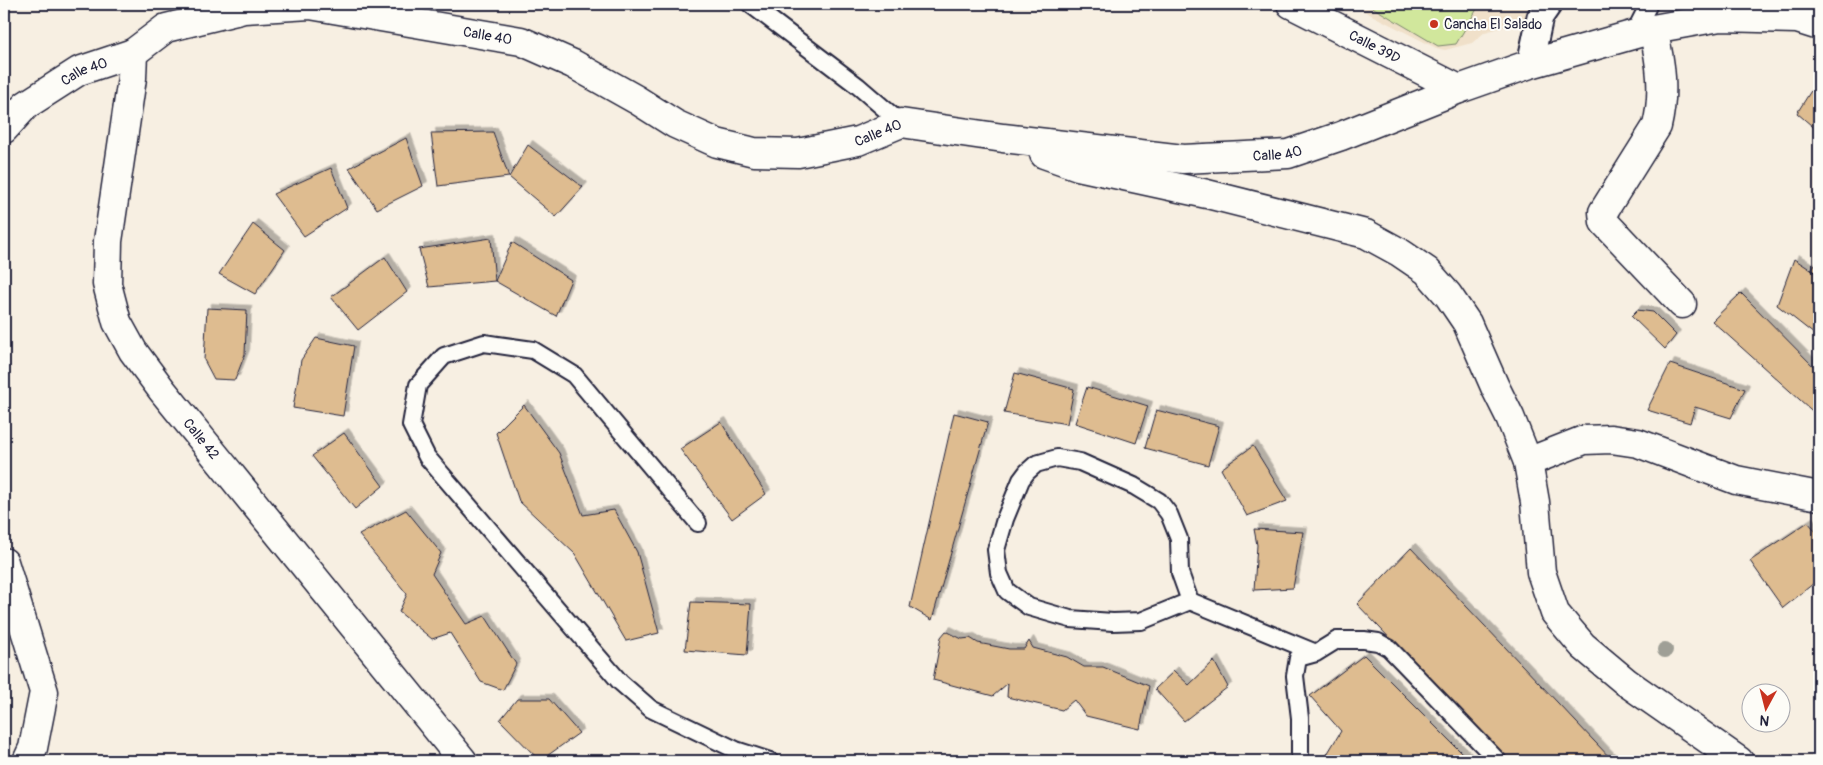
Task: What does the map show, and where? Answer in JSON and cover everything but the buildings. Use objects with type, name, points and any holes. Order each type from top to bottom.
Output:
[{"type":"street","name":"Calle 39D","points":[[1291,4],[1459,88]]},
{"type":"street","points":[[1530,64],[1540,17],[1548,4]]},
{"type":"street","name":"Calle 40","points":[[4,129],[26,105],[79,71],[133,52],[166,28],[244,9],[310,5],[521,41],[573,64],[638,100],[675,124],[717,143],[754,152],[798,153],[858,140],[901,123],[1003,138],[1183,159],[1288,154],[1341,136],[1459,88],[1645,22],[1720,17],[1797,19],[1819,26]]},
{"type":"street","points":[[1645,22],[1661,66],[1660,111],[1657,126],[1603,212],[1604,222],[1682,304]]},
{"type":"street","name":"Calle 42","points":[[133,52],[132,78],[108,241],[107,284],[118,322],[133,351],[162,390],[463,761]]},
{"type":"street","points":[[1003,138],[1078,166],[1207,194],[1366,234],[1399,252],[1427,271],[1448,295],[1467,323],[1495,388],[1510,417],[1528,462],[1535,502],[1542,572],[1555,613],[1583,646],[1626,682],[1739,761]]},
{"type":"street","points":[[1528,462],[1584,440],[1611,439],[1638,443],[1736,480],[1819,496]]},
{"type":"street","points":[[4,562],[44,692],[33,748],[27,761]]},
{"type":"lane","points":[[750,4],[858,86],[901,123]]},
{"type":"lane","points":[[698,523],[574,375],[533,350],[484,344],[444,356],[418,385],[411,425],[427,457],[620,682],[651,709],[736,750],[770,761]]},
{"type":"lane","points":[[1190,601],[1180,573],[1179,539],[1169,514],[1159,501],[1134,486],[1080,462],[1057,458],[1036,464],[1027,472],[1021,480],[1005,519],[996,550],[1000,574],[1007,591],[1029,607],[1070,619],[1113,622],[1141,621],[1190,601],[1316,653]]},
{"type":"lane","points":[[1300,761],[1300,718],[1296,676],[1298,658],[1316,653],[1337,640],[1378,642],[1389,648],[1498,761]]},
{"type":"shaded area","points":[[1350,4],[1589,4],[1485,32],[1472,43],[1445,50],[1436,48]]},
{"type":"green space","name":"Cancha El Salado","points":[[1367,4],[1480,4],[1456,44],[1438,46]]},
{"type":"place","name":"Cancha El Salado","points":[[1434,24]]}]
